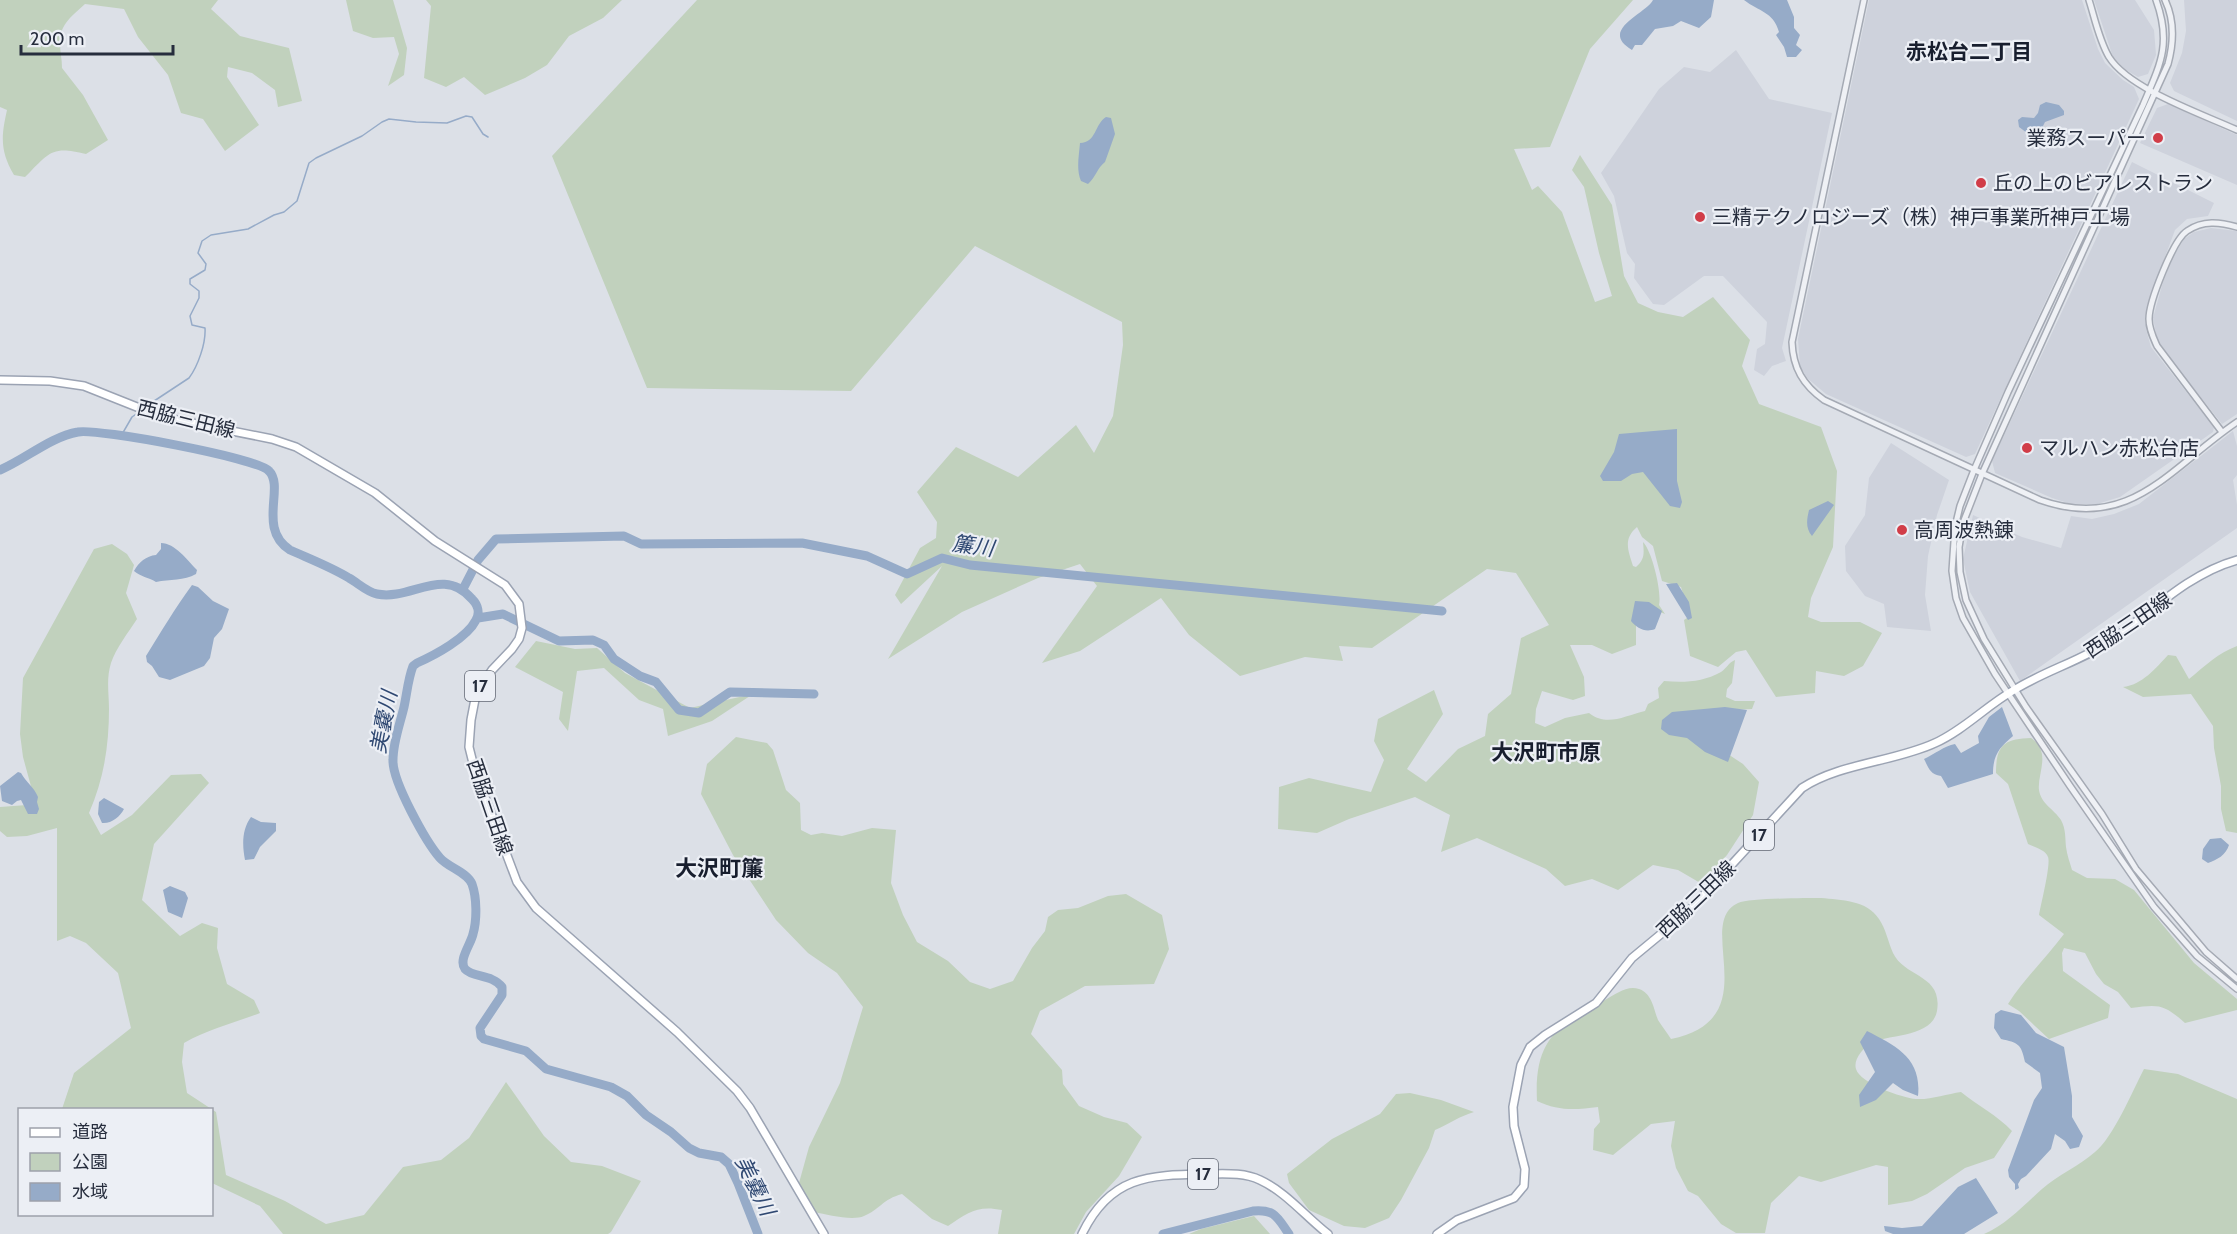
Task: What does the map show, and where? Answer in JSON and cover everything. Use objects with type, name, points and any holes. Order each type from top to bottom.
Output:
[{"type":"main road","name":"西脇三田線","points":[[0,380],[50,381],[84,386],[162,417],[197,426],[262,437],[296,447],[375,493],[435,541],[498,579],[512,591],[519,604],[522,628],[519,639],[492,670],[477,694],[471,720],[469,747],[475,771],[517,882],[536,908],[677,1032],[737,1091],[750,1108],[824,1234]]},
{"type":"main road","name":"西脇三田線","points":[[1437,1234],[1457,1220],[1514,1198],[1524,1186],[1525,1169],[1514,1126],[1513,1107],[1521,1065],[1530,1047],[1596,1003],[1632,958],[1697,902],[1794,795],[1819,778],[1917,750],[1946,738],[2016,689],[2113,639],[2189,583],[2213,569],[2237,560]]},
{"type":"main road","name":"17","points":[[1082,1234],[1105,1202],[1132,1182],[1158,1175],[1225,1174],[1251,1177],[1273,1187],[1328,1234]]},
{"type":"street","points":[[1864,0],[1792,342],[1794,364],[1804,383],[1824,400],[1982,474],[2055,505],[2082,510],[2106,508],[2130,501],[2151,488],[2237,422]]},
{"type":"street","points":[[2089,0],[2106,50],[2111,59],[2128,76],[2153,91],[2237,130]]},
{"type":"street","points":[[2156,0],[2164,26],[2164,38],[2163,57],[2153,91],[1982,474],[1963,523],[1959,547],[1960,572],[1966,600],[1979,629],[2026,707],[2108,823],[2136,869],[2206,952],[2237,979]]},
{"type":"street","points":[[2165,0],[2173,26],[2173,46],[2168,64],[2008,392],[1974,470],[1960,506],[1955,527],[1952,571],[1962,618],[2008,694],[2154,906],[2198,956],[2237,989]]},
{"type":"street","points":[[2222,432],[2157,346],[2151,333],[2149,312],[2174,246],[2181,236],[2197,225],[2207,223],[2237,227]]},
{"type":"shaded area","points":[[1869,0],[2082,0],[2105,63],[2134,87],[2139,99],[1975,454],[1966,457],[1826,394],[1807,378],[1800,366],[1798,339]]},
{"type":"shaded area","points":[[2094,0],[2135,0],[2154,30],[2156,55],[2148,74],[2138,77],[2126,70],[2113,57]]},
{"type":"shaded area","points":[[2184,0],[2237,0],[2237,121],[2174,91],[2170,83],[2182,53],[2186,31]]},
{"type":"shaded area","points":[[1736,50],[1769,99],[1832,113],[1782,348],[1786,361],[1772,366],[1764,376],[1754,370],[1757,349],[1765,344],[1767,322],[1723,276],[1704,276],[1664,305],[1653,304],[1634,278],[1635,264],[1627,253],[1614,196],[1601,173],[1659,89],[1684,67],[1710,72]]},
{"type":"shaded area","points":[[2168,104],[2237,135],[2237,185],[2140,143],[2157,108]]},
{"type":"shaded area","points":[[2132,162],[2214,203],[2208,216],[2187,219],[2175,230],[2145,317],[2151,347],[2214,427],[2213,432],[2120,497],[2097,504],[2071,504],[1995,473],[1992,461]]},
{"type":"shaded area","points":[[2211,228],[2237,231],[2237,414],[2222,424],[2163,350],[2157,339],[2153,318],[2163,282],[2173,257],[2184,239],[2194,232]]},
{"type":"shaded area","points":[[2233,431],[2237,446],[2237,475],[2233,480],[2237,505],[2237,528],[2020,681],[1970,592],[1963,559],[1973,515],[2022,537],[2061,548],[2071,516],[2092,519],[2114,514],[2139,504]]},
{"type":"shaded area","points":[[1891,443],[1949,480],[1937,515],[1928,556],[1925,595],[1931,631],[1887,627],[1884,604],[1865,596],[1846,571],[1845,546],[1865,515],[1869,478]]},
{"type":"green space","points":[[0,0],[218,0],[211,9],[240,36],[289,48],[302,101],[278,107],[275,90],[252,73],[228,67],[227,77],[259,125],[225,151],[203,119],[181,113],[168,75],[138,37],[124,9],[85,4],[68,21],[62,31],[60,43],[62,68],[83,95],[108,140],[86,154],[65,150],[51,153],[25,177],[14,175],[6,159],[3,144],[7,110],[0,107]]},
{"type":"green space","points":[[346,0],[393,0],[407,48],[404,75],[388,86],[399,54],[394,37],[373,38],[353,31]]},
{"type":"green space","points":[[426,0],[622,0],[603,18],[569,36],[547,65],[525,78],[485,95],[464,77],[446,87],[424,78],[431,6]]},
{"type":"green space","points":[[697,0],[1633,0],[1590,49],[1550,147],[1514,149],[1532,190],[1538,186],[1562,212],[1595,302],[1612,296],[1599,253],[1584,187],[1572,170],[1580,155],[1612,205],[1624,276],[1638,303],[1658,312],[1683,317],[1713,297],[1750,340],[1742,366],[1759,404],[1821,427],[1837,471],[1833,547],[1811,598],[1808,617],[1821,622],[1860,622],[1882,633],[1863,666],[1844,676],[1816,671],[1815,693],[1776,697],[1746,650],[1736,652],[1718,667],[1690,656],[1684,620],[1690,616],[1681,587],[1662,581],[1653,546],[1642,537],[1637,527],[1628,540],[1628,550],[1633,566],[1636,567],[1642,558],[1643,542],[1653,562],[1658,582],[1659,605],[1665,614],[1641,604],[1636,622],[1636,645],[1612,654],[1592,645],[1570,645],[1584,677],[1585,696],[1573,700],[1542,691],[1536,709],[1535,723],[1545,727],[1565,718],[1589,713],[1602,719],[1623,718],[1645,711],[1648,704],[1659,698],[1658,688],[1664,681],[1686,682],[1707,678],[1721,672],[1735,660],[1732,683],[1727,689],[1726,697],[1735,701],[1755,701],[1752,709],[1683,712],[1708,741],[1743,764],[1759,782],[1753,815],[1727,855],[1702,884],[1678,870],[1653,865],[1618,890],[1592,879],[1565,886],[1546,869],[1477,838],[1441,852],[1450,815],[1415,797],[1349,819],[1317,833],[1278,829],[1279,787],[1309,778],[1371,792],[1384,760],[1374,741],[1378,719],[1434,690],[1443,714],[1407,769],[1426,782],[1458,749],[1485,736],[1488,714],[1511,694],[1521,638],[1549,625],[1516,573],[1487,569],[1372,648],[1339,646],[1343,661],[1305,657],[1240,676],[1189,635],[1161,598],[1080,651],[1042,663],[1097,586],[1080,564],[1038,578],[962,612],[888,659],[942,566],[901,604],[895,595],[920,548],[936,538],[937,522],[917,492],[956,447],[1018,477],[1076,425],[1094,453],[1113,416],[1123,345],[1122,322],[975,246],[851,391],[647,388],[552,156]]},
{"type":"green space","points":[[112,544],[127,554],[134,565],[126,593],[137,619],[122,641],[109,669],[107,749],[102,775],[89,813],[101,835],[132,815],[171,775],[201,774],[209,783],[154,844],[142,900],[180,936],[202,923],[218,928],[217,948],[227,984],[254,1000],[260,1013],[212,1030],[184,1043],[182,1062],[187,1093],[210,1108],[62,1108],[74,1073],[131,1028],[118,973],[86,943],[70,936],[57,941],[57,828],[27,836],[7,837],[0,831],[0,807],[27,805],[32,790],[23,757],[20,734],[23,678],[94,549]]},
{"type":"green space","points":[[536,641],[575,649],[597,648],[625,673],[690,708],[753,694],[712,721],[668,736],[663,709],[639,700],[604,668],[577,671],[568,731],[559,719],[563,692],[515,667]]},
{"type":"green space","points":[[2237,646],[2237,833],[2226,831],[2221,809],[2221,786],[2214,748],[2213,726],[2191,694],[2143,697],[2123,687],[2142,679],[2168,655],[2176,656],[2189,679],[2218,656]]},
{"type":"green space","points":[[736,737],[767,743],[773,750],[786,790],[800,803],[801,830],[811,835],[822,833],[842,836],[872,828],[896,830],[891,883],[903,915],[917,942],[948,961],[970,982],[990,989],[1013,981],[1045,931],[1048,917],[1058,910],[1078,908],[1108,896],[1126,894],[1162,915],[1169,949],[1154,984],[1085,986],[1040,1011],[1031,1034],[1062,1070],[1063,1084],[1079,1106],[1104,1117],[1127,1123],[1142,1137],[1119,1176],[1086,1212],[1074,1234],[998,1234],[1002,1210],[986,1208],[974,1211],[948,1226],[932,1219],[902,1194],[890,1199],[869,1214],[859,1217],[840,1217],[815,1212],[799,1183],[809,1147],[840,1083],[863,1007],[837,973],[808,953],[776,920],[733,855],[701,794],[707,764]]},
{"type":"green space","points":[[2031,738],[2041,750],[2042,756],[2040,795],[2063,823],[2066,850],[2072,870],[2087,878],[2115,879],[2134,890],[2194,963],[2237,999],[2237,1010],[2185,1023],[2172,1012],[2161,1007],[2131,1008],[2118,992],[2104,984],[2085,953],[2064,948],[2063,971],[2110,1005],[2108,1018],[2049,1039],[2019,1011],[2008,1004],[2064,934],[2039,915],[2047,876],[2048,857],[2028,844],[2008,784],[1996,773],[1996,763],[2003,745],[2014,740]]},
{"type":"green space","points":[[1821,898],[1853,902],[1874,913],[1885,931],[1893,953],[1906,967],[1929,983],[1937,999],[1937,1011],[1927,1026],[1908,1034],[1879,1040],[1865,1048],[1859,1055],[1855,1066],[1859,1074],[1882,1089],[1910,1098],[1927,1099],[1961,1092],[2012,1131],[1994,1158],[1965,1168],[1927,1194],[1912,1201],[1888,1205],[1888,1167],[1876,1165],[1821,1182],[1799,1176],[1771,1203],[1765,1233],[1736,1233],[1721,1224],[1698,1196],[1688,1191],[1676,1168],[1671,1146],[1675,1121],[1651,1124],[1613,1155],[1593,1150],[1594,1129],[1600,1122],[1598,1107],[1567,1109],[1552,1107],[1537,1101],[1539,1064],[1544,1050],[1551,1038],[1573,1018],[1622,991],[1635,988],[1643,991],[1650,998],[1658,1020],[1671,1039],[1700,1028],[1716,1012],[1723,993],[1722,930],[1726,914],[1738,903],[1744,901]]},
{"type":"green space","points":[[2144,1069],[2178,1074],[2237,1099],[2237,1234],[1984,1234],[2007,1220],[2048,1184],[2089,1157],[2102,1145],[2116,1125]]},
{"type":"green space","points":[[506,1082],[544,1136],[571,1162],[602,1166],[641,1181],[608,1234],[283,1234],[260,1206],[213,1183],[213,1110],[216,1112],[226,1175],[285,1201],[326,1224],[364,1215],[403,1167],[441,1160],[469,1138]]},
{"type":"green space","points":[[1410,1093],[1441,1100],[1474,1112],[1435,1130],[1429,1148],[1389,1218],[1365,1228],[1344,1226],[1309,1210],[1289,1183],[1287,1174],[1332,1139],[1380,1114],[1396,1094]]},
{"type":"green space","points":[[1254,1216],[1270,1234],[1189,1234],[1201,1229]]},
{"type":"water","points":[[1653,0],[1714,0],[1711,17],[1699,28],[1681,21],[1673,26],[1655,29],[1642,45],[1635,45],[1632,50],[1623,43],[1620,36],[1622,29]]},
{"type":"water","points":[[1744,0],[1787,0],[1794,17],[1794,28],[1800,35],[1796,45],[1802,50],[1796,57],[1787,57],[1776,35],[1779,32],[1773,20]]},
{"type":"water","points":[[2046,102],[2059,105],[2064,115],[2045,122],[2043,126],[2045,136],[2038,141],[2019,127],[2018,120],[2022,117],[2034,118],[2040,105]]},
{"type":"water","points":[[1106,117],[1111,118],[1115,134],[1105,162],[1088,184],[1081,181],[1079,176],[1080,143],[1090,140]]},
{"type":"water","points":[[1677,429],[1677,481],[1682,502],[1680,508],[1670,506],[1643,472],[1632,474],[1621,481],[1603,481],[1600,476],[1614,452],[1619,434]]},
{"type":"water","points":[[1828,501],[1834,505],[1812,536],[1807,527],[1809,510]]},
{"type":"water","points":[[161,543],[171,546],[180,553],[197,570],[196,574],[182,579],[156,582],[134,571],[143,560],[156,555],[161,549]]},
{"type":"water","points":[[1677,583],[1689,602],[1692,618],[1688,620],[1666,584]]},
{"type":"water","points":[[192,585],[198,587],[213,601],[229,609],[222,629],[214,638],[210,658],[204,666],[170,680],[159,677],[147,662],[146,656]]},
{"type":"water","points":[[1635,601],[1649,602],[1662,611],[1655,629],[1642,629],[1631,621]]},
{"type":"water","points":[[1725,707],[1747,710],[1728,762],[1705,752],[1687,738],[1669,735],[1661,729],[1662,720],[1672,712]]},
{"type":"water","points":[[2002,707],[2013,736],[1998,752],[1993,774],[1948,788],[1941,776],[1930,771],[1924,759],[1951,745],[1955,744],[1961,753],[1979,743],[1978,736],[1989,717]]},
{"type":"water","points":[[18,772],[38,797],[37,814],[28,814],[21,800],[12,805],[2,801],[0,786]]},
{"type":"water","points":[[104,798],[124,809],[115,819],[102,823],[98,814],[99,802]]},
{"type":"water","points":[[251,817],[261,822],[276,823],[276,831],[260,847],[254,859],[245,860],[244,837]]},
{"type":"water","points":[[2221,838],[2229,845],[2228,849],[2218,859],[2208,863],[2202,859],[2203,849],[2210,839]]},
{"type":"water","points":[[170,886],[185,892],[188,898],[182,918],[168,912],[163,890]]},
{"type":"water","points":[[2001,1010],[2021,1015],[2036,1033],[2064,1047],[2072,1096],[2072,1117],[2083,1136],[2079,1147],[2070,1149],[2065,1141],[2055,1134],[2051,1149],[2021,1179],[2018,1184],[2019,1188],[2015,1190],[2015,1184],[2009,1177],[2008,1170],[2034,1100],[2042,1088],[2040,1073],[2025,1062],[2020,1047],[2001,1039],[1994,1028],[1995,1014]]},
{"type":"water","points":[[1867,1031],[1888,1042],[1905,1055],[1916,1072],[1918,1096],[1893,1083],[1876,1100],[1860,1107],[1859,1095],[1875,1072],[1860,1042]]},
{"type":"water","points":[[1976,1178],[1998,1213],[1964,1234],[1893,1234],[1885,1231],[1884,1226],[1902,1228],[1922,1226],[1958,1187]]},
{"type":"waterway","points":[[145,407],[189,378],[201,354],[205,328],[192,325],[190,316],[199,298],[199,291],[190,284],[190,279],[205,270],[206,264],[198,253],[202,241],[211,235],[248,229],[284,212],[297,201],[309,163],[362,136],[389,119],[447,123],[466,116],[472,117],[483,134],[488,137]]},
{"type":"waterway","points":[[121,436],[132,417],[139,412]]},
{"type":"waterway","name":"美嚢川","points":[[0,470],[58,438],[78,432],[144,439],[237,459],[269,471],[274,487],[275,531],[280,541],[290,550],[335,570],[373,593],[390,595],[438,584],[461,589],[472,599],[478,612],[472,627],[450,645],[413,666],[395,740],[393,760],[394,770],[404,796],[427,839],[440,858],[470,880],[474,890],[475,922],[463,965],[468,972],[493,980],[502,987],[502,995],[480,1028],[481,1036],[484,1039],[526,1051],[546,1069],[611,1087],[627,1096],[646,1115],[689,1148],[699,1153],[721,1157],[729,1164],[758,1234]]},
{"type":"waterway","name":"簾川","points":[[463,589],[478,560],[496,539],[624,536],[641,544],[802,543],[867,556],[907,574],[942,558],[970,565],[1442,611]]},
{"type":"waterway","points":[[478,618],[503,614],[559,641],[593,640],[604,645],[614,659],[640,676],[656,682],[679,710],[699,713],[730,692],[814,694]]},
{"type":"waterway","points":[[1163,1234],[1253,1211],[1266,1211],[1275,1215],[1289,1234]]},
{"type":"place","name":"業務スーパー","points":[[2158,138]]},
{"type":"place","name":"丘の上のビアレストラン","points":[[1981,183]]},
{"type":"place","name":"三精テクノロジーズ（株）神戸事業所神戸工場","points":[[1700,217]]},
{"type":"place","name":"マルハン赤松台店","points":[[2027,448]]},
{"type":"place","name":"高周波熱錬","points":[[1902,530]]},
{"type":"district","name":"赤松台二丁目","points":[[1969,52]]},
{"type":"district","name":"大沢町市原","points":[[1546,752]]},
{"type":"district","name":"大沢町簾","points":[[719,868]]}]
